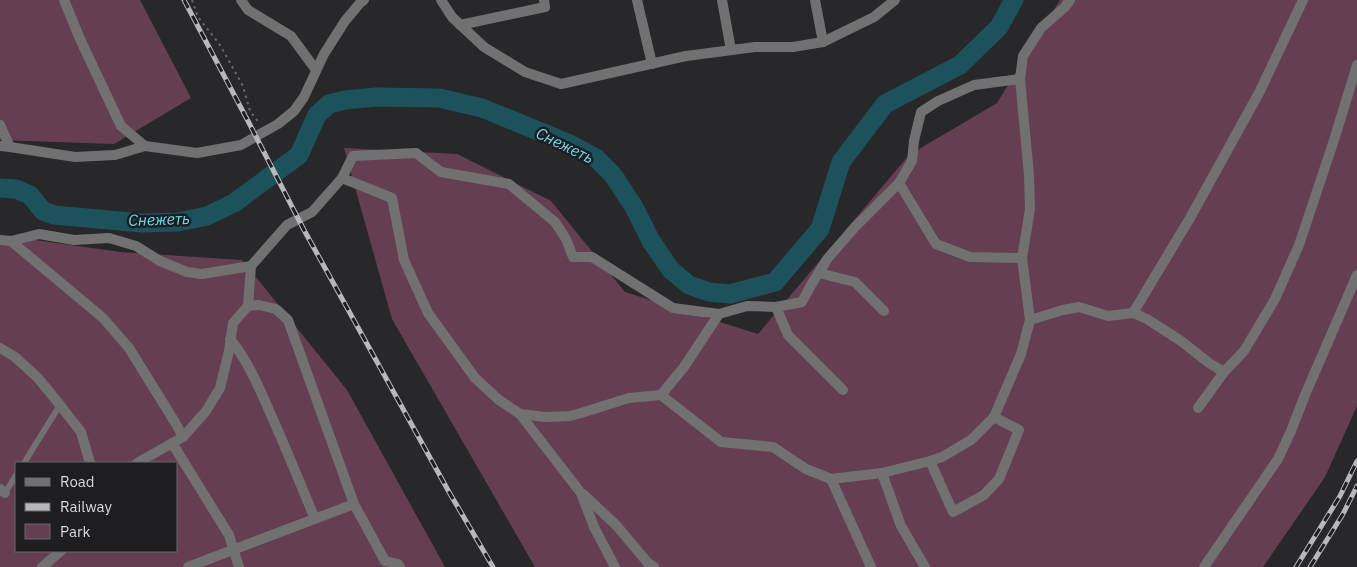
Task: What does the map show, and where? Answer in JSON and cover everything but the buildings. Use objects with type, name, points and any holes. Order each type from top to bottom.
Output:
[{"type":"street","points":[[64,0],[121,126],[145,146]]},
{"type":"street","points":[[241,0],[248,10],[291,36],[316,70]]},
{"type":"street","points":[[0,125],[5,146],[75,157],[115,155],[145,146],[198,153],[241,145],[278,124],[294,111],[304,98],[324,54],[345,21],[364,0]]},
{"type":"street","points":[[441,0],[452,17],[484,47],[525,72],[560,84],[686,56],[756,47],[793,47],[823,42],[874,17],[895,0]]},
{"type":"street","points":[[460,25],[545,7],[544,0]]},
{"type":"street","points":[[637,0],[652,64]]},
{"type":"street","points":[[722,0],[731,50]]},
{"type":"street","points":[[815,0],[823,42]]},
{"type":"street","points":[[520,414],[545,417],[570,416],[629,398],[661,395],[722,442],[773,447],[806,468],[831,479],[882,473],[930,461],[971,440],[994,417],[1022,354],[1030,320],[1022,258],[1030,209],[1030,175],[1020,79],[1023,56],[1041,28],[1068,4],[1080,0]]},
{"type":"street","points":[[1133,313],[1190,218],[1260,91],[1303,0]]},
{"type":"street","points":[[1198,408],[1224,372],[1244,351],[1275,299],[1299,245],[1357,64]]},
{"type":"street","points":[[139,462],[183,437],[206,411],[220,388],[233,323],[248,306],[251,266],[287,225],[312,212],[342,178],[353,156],[416,153],[442,172],[509,184],[555,222],[566,239],[573,257],[592,257],[674,308],[719,314],[747,306],[776,307],[802,302],[828,258],[855,227],[899,183],[912,161],[914,141],[921,112],[938,100],[974,85],[1020,79]]},
{"type":"street","points":[[342,178],[392,198],[404,260],[428,313],[476,378],[500,400],[520,414],[581,492],[616,525],[648,563],[654,567]]},
{"type":"street","points":[[899,183],[936,244],[970,257],[1022,258]]},
{"type":"street","points":[[0,240],[11,241],[39,234],[74,240],[109,238],[136,246],[160,261],[187,272],[202,274],[251,266]]},
{"type":"street","points":[[11,241],[103,318],[129,348],[183,437]]},
{"type":"street","points":[[819,273],[855,282],[884,311]]},
{"type":"street","points":[[1204,567],[1278,460],[1357,274]]},
{"type":"street","points":[[248,306],[259,305],[276,309],[288,320],[354,504],[384,564],[398,564],[400,567]]},
{"type":"street","points":[[776,307],[788,335],[843,390]]},
{"type":"street","points":[[1030,320],[1079,307],[1108,316],[1133,313],[1181,341],[1209,364],[1224,372]]},
{"type":"street","points":[[661,395],[684,367],[719,314]]},
{"type":"street","points":[[230,339],[238,348],[254,377],[315,519]]},
{"type":"street","points":[[0,348],[15,357],[38,378],[60,405],[81,432],[90,462]]},
{"type":"street","points":[[930,461],[953,512],[984,495],[999,479],[1019,430],[994,417]]},
{"type":"street","points":[[172,443],[229,535],[239,567]]},
{"type":"street","points":[[882,473],[901,526],[926,567]]},
{"type":"street","points":[[831,479],[871,567]]},
{"type":"street","points":[[581,492],[594,527],[615,567]]},
{"type":"street","points":[[188,567],[354,504]]},
{"type":"street","points":[[42,567],[60,552]]},
{"type":"lane","points":[[25,462],[60,405]]},
{"type":"lane","points":[[3,491],[15,476]]},
{"type":"path","points":[[192,0],[198,17],[220,45],[242,86],[250,111],[267,131]]},
{"type":"green space","points":[[0,0],[140,0],[191,98],[114,144],[0,140]]},
{"type":"green space","points":[[1060,0],[1357,0],[1357,406],[1325,477],[1263,567],[535,567],[392,319],[344,148],[457,154],[551,201],[625,292],[758,334],[909,155],[997,103]]},
{"type":"green space","points":[[0,235],[120,252],[242,260],[347,390],[445,567],[0,567]]},
{"type":"waterway","name":"Снежеть","points":[[0,188],[16,189],[30,195],[43,211],[54,215],[142,223],[178,222],[207,216],[234,203],[299,155],[317,115],[329,104],[345,100],[376,97],[439,98],[482,108],[570,144],[596,158],[613,175],[634,207],[651,241],[671,270],[689,285],[709,292],[730,294],[775,282],[820,229],[841,162],[885,104],[960,65],[999,27],[1014,0]]},
{"type":"railway","points":[[184,0],[304,230],[449,492],[493,567]]},
{"type":"railway","points":[[1296,567],[1340,496],[1357,461]]},
{"type":"railway","points":[[1310,567],[1343,514],[1357,486]]}]
